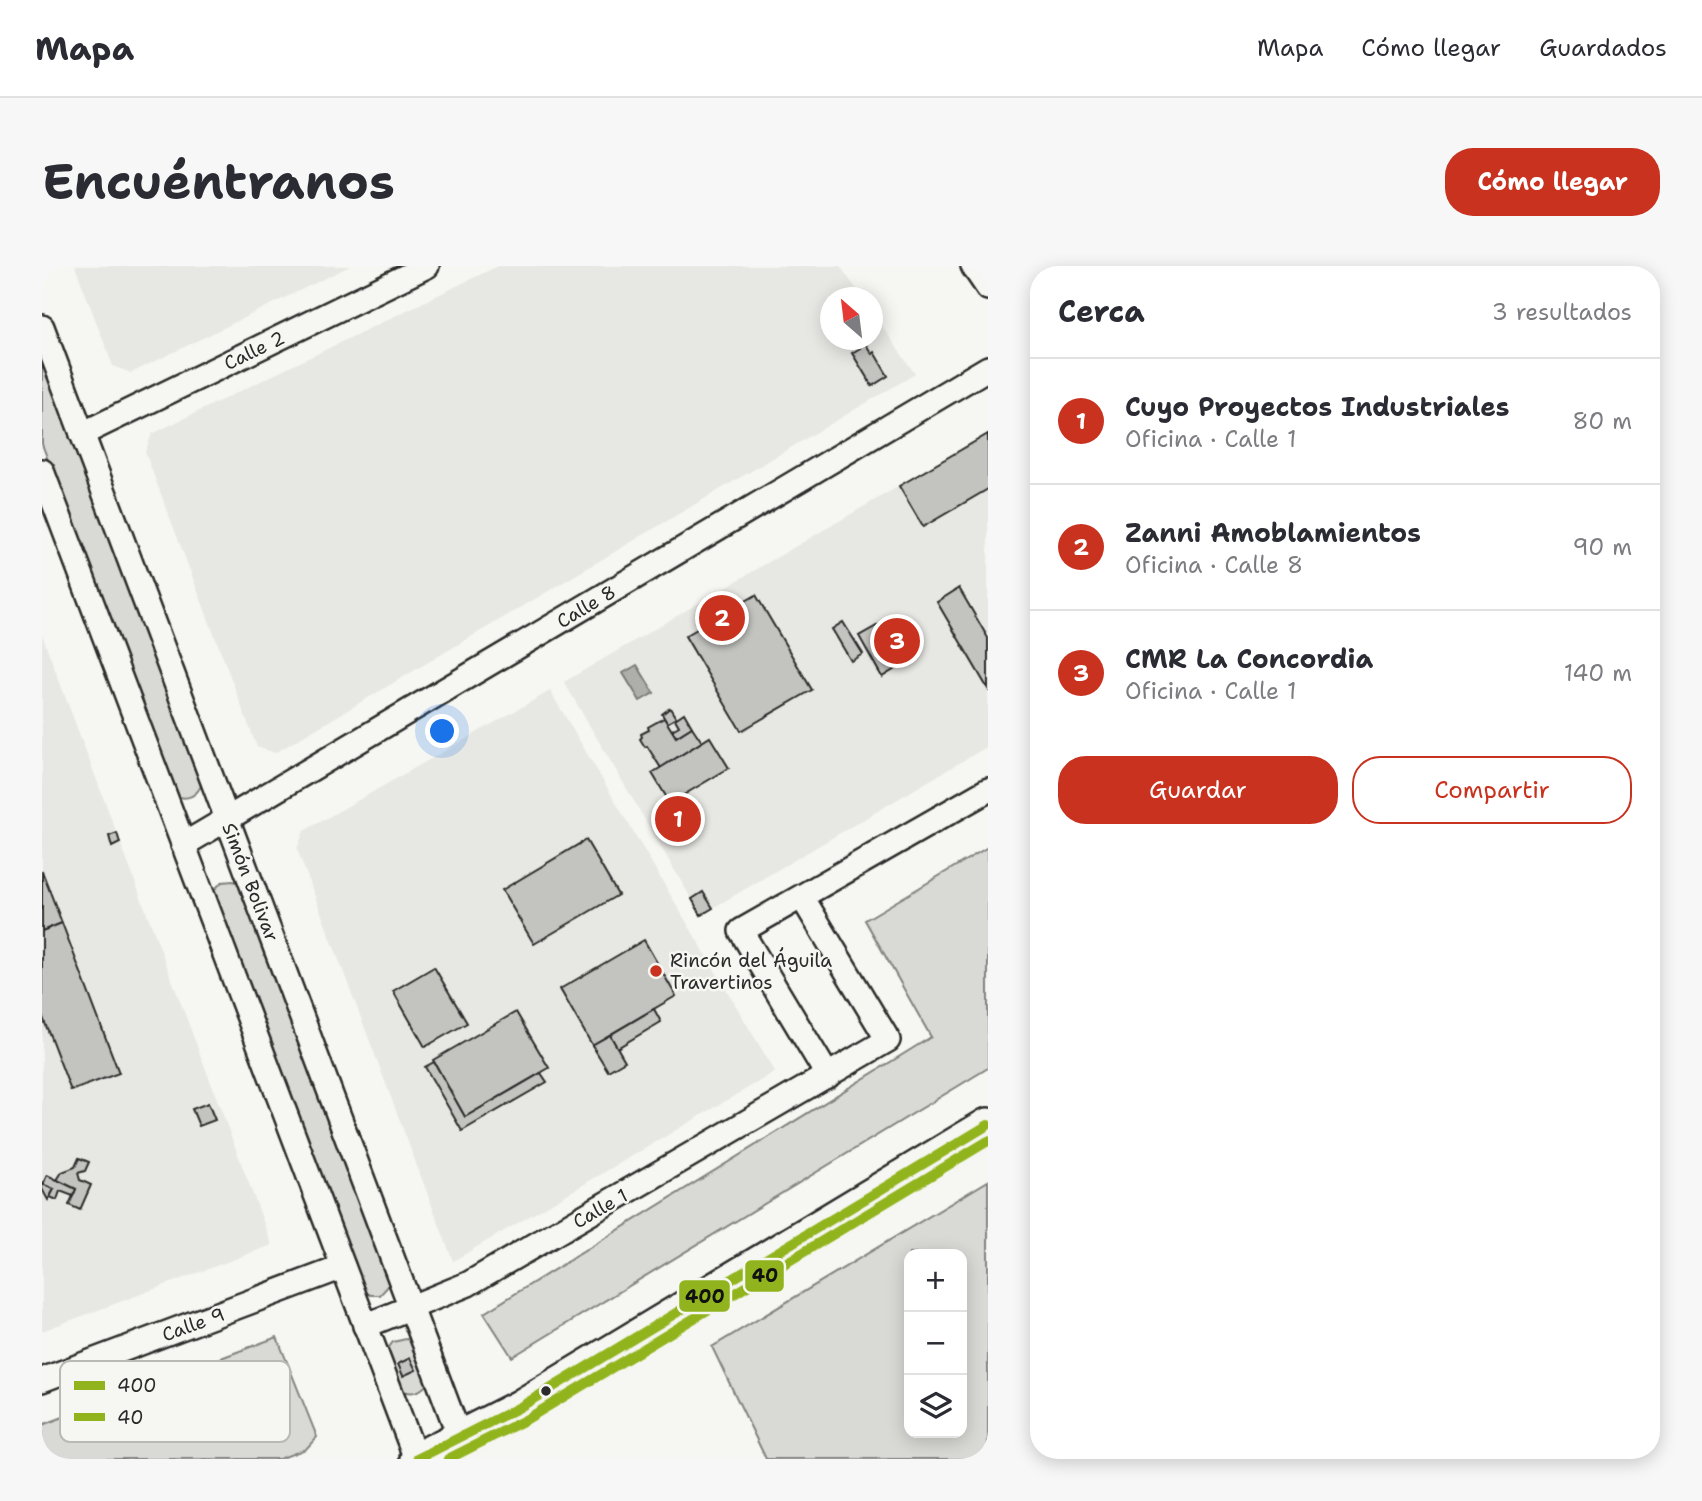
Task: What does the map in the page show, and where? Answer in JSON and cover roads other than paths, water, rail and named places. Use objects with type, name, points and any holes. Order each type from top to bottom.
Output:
[{"type":"street","name":"Calle 2","points":[[82,433],[427,266]]},
{"type":"street","points":[[973,266],[988,288]]},
{"type":"street","name":"Simón Bolivar","points":[[42,327],[460,1438]]},
{"type":"street","name":"Calle 8","points":[[183,845],[988,368]]},
{"type":"street","points":[[42,471],[416,1459],[563,1381],[988,1125]]},
{"type":"street","points":[[828,1076],[741,931],[988,790]]},
{"type":"street","name":"Calle 1","points":[[365,1326],[468,1284],[888,1040],[802,897]]},
{"type":"street","name":"Calle 9","points":[[93,1361],[343,1267]]},
{"type":"street","name":"Calle 9","points":[[42,1380],[60,1373]]},
{"type":"place","name":"Zanni Amoblamientos","points":[[722,618]]},
{"type":"place","name":"CMR La Concordia","points":[[897,641]]},
{"type":"place","name":"Cuyo Proyectos Industriales","points":[[678,819]]},
{"type":"place","name":"Rincón del Águila Travertinos","points":[[656,971]]}]
